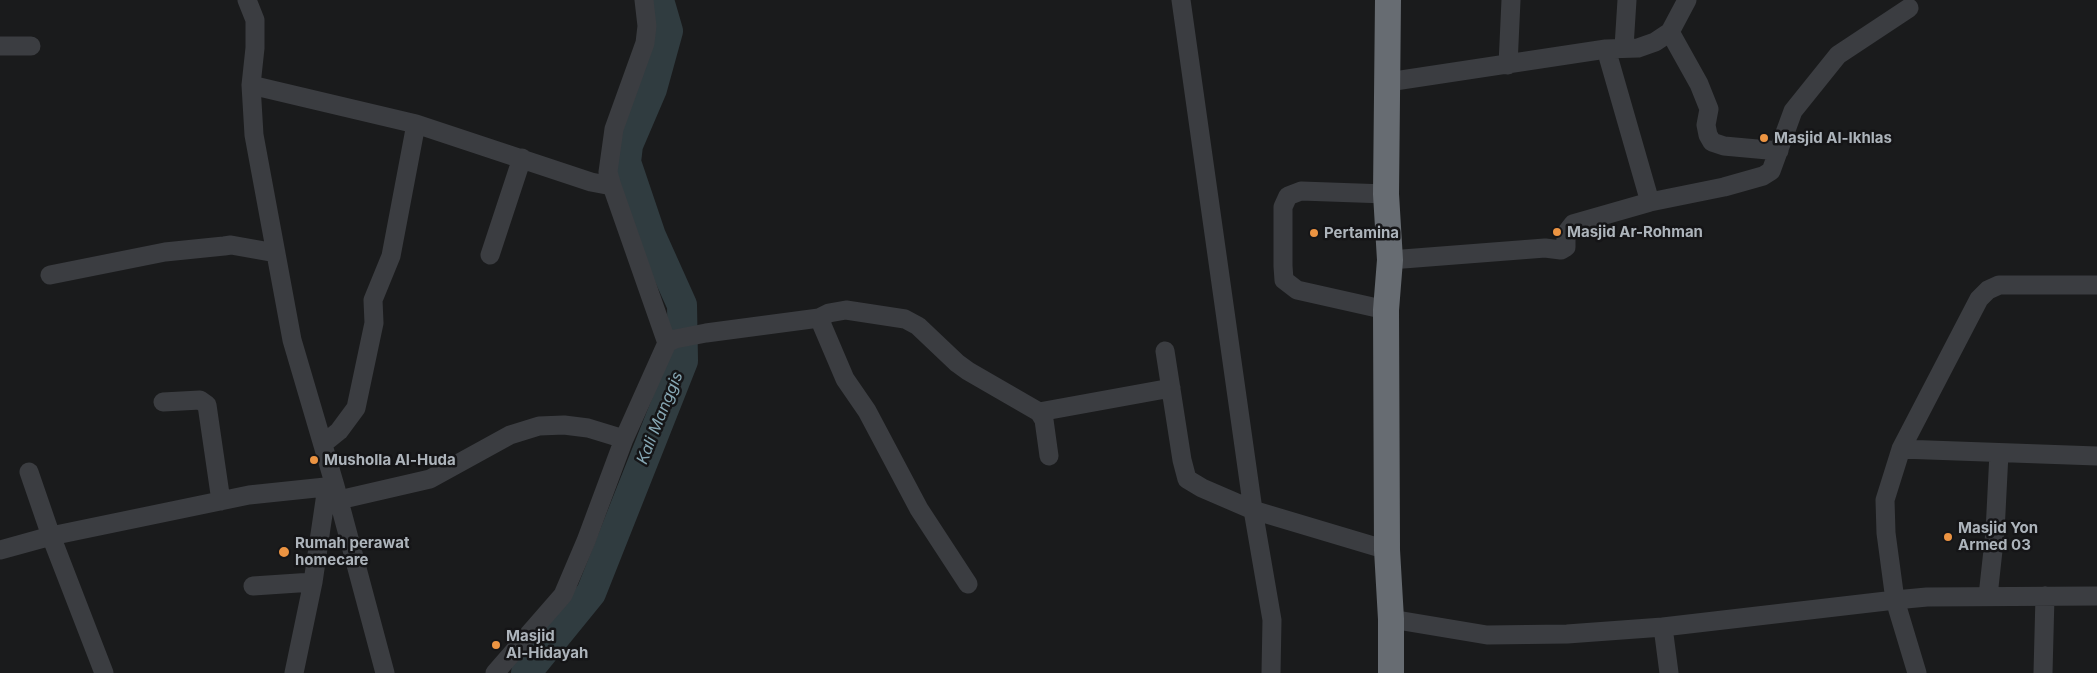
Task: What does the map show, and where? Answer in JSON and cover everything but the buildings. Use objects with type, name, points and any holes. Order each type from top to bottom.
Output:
[{"type":"highway","points":[[1388,0],[1386,194],[1390,260],[1386,310],[1387,550],[1391,619],[1391,673]]},
{"type":"street","points":[[247,0],[255,20],[255,48],[251,86],[254,135],[292,340],[384,673]]},
{"type":"street","points":[[495,673],[562,595],[586,540],[624,439],[671,341],[608,172],[614,129],[645,43],[647,26],[644,0]]},
{"type":"street","points":[[1181,0],[1252,510],[1272,620],[1271,673]]},
{"type":"street","points":[[1508,65],[1511,0]]},
{"type":"street","points":[[1627,0],[1615,48],[1650,202]]},
{"type":"street","points":[[1388,82],[1615,48],[1638,48],[1656,42],[1670,32],[1687,0]]},
{"type":"street","points":[[1390,260],[1545,248],[1561,250],[1566,247],[1566,233],[1573,224],[1650,202],[1724,188],[1763,176],[1771,171],[1793,111],[1838,55],[1909,8]]},
{"type":"street","points":[[1670,32],[1699,84],[1709,109],[1706,125],[1712,142],[1724,146],[1779,151]]},
{"type":"street","points":[[0,46],[31,46]]},
{"type":"street","points":[[251,86],[416,124],[591,182],[612,186]]},
{"type":"street","points":[[322,444],[339,431],[356,408],[374,323],[373,300],[391,256],[416,124]]},
{"type":"street","points":[[490,255],[522,158]]},
{"type":"street","points":[[1386,194],[1301,191],[1288,196],[1283,207],[1282,266],[1284,280],[1297,290],[1386,310]]},
{"type":"street","points":[[50,275],[165,252],[232,245],[276,253]]},
{"type":"street","points":[[1917,673],[1895,600],[1886,533],[1885,500],[1901,449],[1979,298],[1988,290],[1999,285],[2097,286]]},
{"type":"street","points":[[671,341],[706,333],[819,318],[829,313],[846,310],[905,319],[918,326],[956,363],[1039,412],[1044,420],[1049,456]]},
{"type":"street","points":[[819,318],[845,379],[867,411],[919,509],[968,584]]},
{"type":"street","points":[[1165,351],[1182,460],[1187,479],[1202,488],[1252,510],[1387,550]]},
{"type":"street","points":[[1039,412],[1172,388]]},
{"type":"street","points":[[163,402],[200,400],[207,405],[221,501]]},
{"type":"street","points":[[2,545],[249,495],[334,491],[430,479],[510,435],[539,426],[564,425],[580,427],[624,439]]},
{"type":"street","points":[[1901,449],[2097,456]]},
{"type":"street","points":[[1988,596],[1995,532],[1999,453]]},
{"type":"street","points":[[29,472],[51,536],[104,673]]},
{"type":"street","points":[[294,673],[334,491]]},
{"type":"street","points":[[253,586],[313,582]]},
{"type":"street","points":[[1391,619],[1487,635],[1567,634],[1663,627],[1895,600],[1988,596],[2097,596]]},
{"type":"street","points":[[2043,673],[2045,596]]},
{"type":"street","points":[[1663,627],[1669,673]]},
{"type":"waterway","name":"Kali Manggis","points":[[526,673],[591,593],[683,361],[682,305],[651,236],[626,162],[628,145],[652,89],[668,31],[659,0]]},
{"type":"place","name":"Masjid Al-Ikhlas","points":[[1764,138]]},
{"type":"place","name":"Masjid Ar-Rohman","points":[[1557,232]]},
{"type":"place","name":"Pertamina","points":[[1314,233]]},
{"type":"place","name":"Musholla Al-Huda","points":[[314,460]]},
{"type":"place","name":"Masjid Yon Armed 03","points":[[1948,537]]},
{"type":"place","name":"Rumah perawat homecare","points":[[284,552]]},
{"type":"place","name":"Masjid Al-Hidayah","points":[[496,645]]}]
